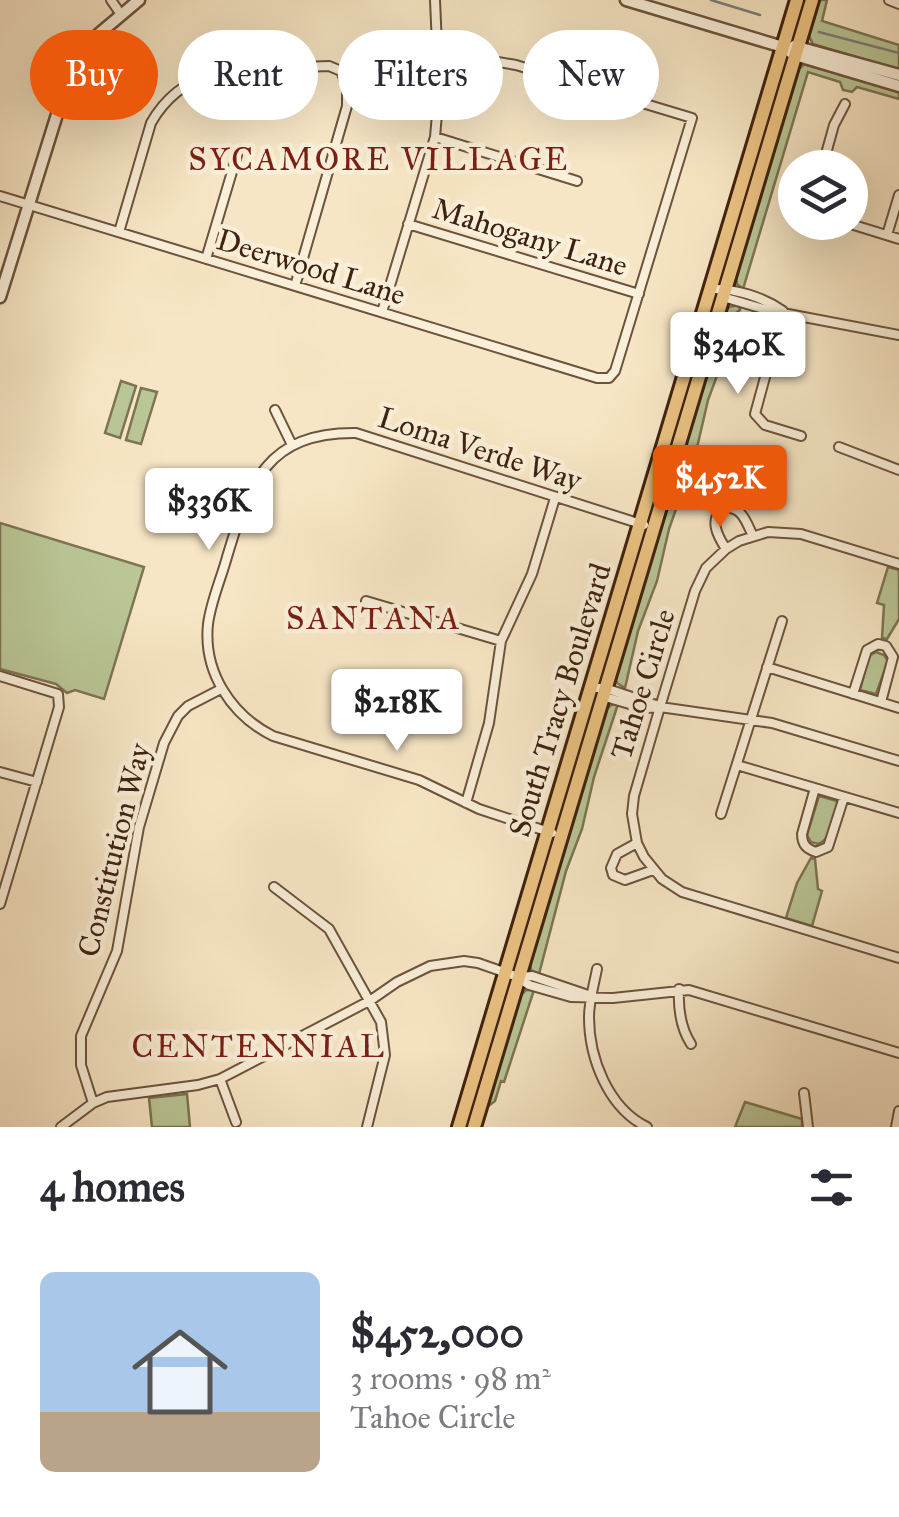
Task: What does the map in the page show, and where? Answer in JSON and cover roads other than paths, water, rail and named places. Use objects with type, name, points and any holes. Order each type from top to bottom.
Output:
[{"type":"main road","name":"South Tracy Boulevard","points":[[719,291],[797,0]]},
{"type":"main road","name":"South Tracy Boulevard","points":[[554,834],[590,688],[646,526],[812,0]]},
{"type":"main road","name":"South Tracy Boulevard","points":[[459,1127],[604,692],[646,526]]},
{"type":"main road","name":"South Tracy Boulevard","points":[[474,1127],[511,974]]},
{"type":"street","points":[[112,0],[120,13]]},
{"type":"street","points":[[0,294],[69,76],[87,46],[139,0]]},
{"type":"street","points":[[435,0],[436,30]]},
{"type":"street","points":[[626,0],[782,47],[899,76]]},
{"type":"street","points":[[889,0],[899,4]]},
{"type":"street","points":[[797,50],[899,86]]},
{"type":"street","points":[[503,62],[692,118],[639,294]]},
{"type":"street","points":[[119,232],[152,122],[170,97],[207,74],[330,66],[342,71],[347,86],[344,120],[294,286]]},
{"type":"street","points":[[827,150],[845,104]]},
{"type":"street","points":[[382,312],[435,138],[436,120]]},
{"type":"street","points":[[435,138],[577,181]]},
{"type":"street","points":[[206,258],[237,155]]},
{"type":"street","points":[[887,235],[899,195]]},
{"type":"street","name":"Deerwood Lane","points":[[0,196],[597,378],[609,378],[616,371],[639,294]]},
{"type":"street","name":"Mahogany Lane","points":[[408,224],[639,294]]},
{"type":"street","points":[[868,229],[899,239]]},
{"type":"street","points":[[719,291],[768,310],[899,335]]},
{"type":"street","points":[[783,311],[755,414],[766,426],[802,436]]},
{"type":"street","points":[[276,410],[292,445],[266,465],[243,503],[208,626],[210,656],[221,689],[246,719],[273,736],[419,780],[466,803],[554,834]]},
{"type":"street","name":"Loma Verde Way","points":[[292,445],[328,434],[374,436],[646,526]]},
{"type":"street","points":[[839,447],[899,470]]},
{"type":"street","points":[[171,482],[243,503]]},
{"type":"street","points":[[466,803],[488,723],[501,641],[532,574],[555,498]]},
{"type":"street","points":[[726,548],[715,524],[723,508],[730,506],[740,512],[752,534]]},
{"type":"street","name":"Tahoe Circle","points":[[899,564],[801,534],[752,534],[726,548],[706,568],[695,590],[632,814],[637,843],[653,870],[673,887],[899,958]]},
{"type":"street","points":[[366,601],[501,641]]},
{"type":"street","points":[[721,814],[782,622]]},
{"type":"street","points":[[852,694],[867,650],[878,644],[886,646],[893,657],[881,702]]},
{"type":"street","points":[[767,667],[899,708]]},
{"type":"street","points":[[0,676],[58,694],[60,706],[0,904]]},
{"type":"street","points":[[590,688],[643,708],[751,720],[899,762]]},
{"type":"street","name":"Constitution Way","points":[[93,1102],[81,1066],[81,1036],[117,950],[139,827],[164,743],[188,706],[221,689]]},
{"type":"street","points":[[738,764],[899,813]]},
{"type":"street","points":[[0,772],[37,782]]},
{"type":"street","points":[[815,788],[802,840],[809,850],[816,852],[831,842],[844,797]]},
{"type":"street","name":"Tahoe Circle","points":[[637,843],[617,854],[611,868],[614,874],[626,880],[653,870]]},
{"type":"street","points":[[0,865],[10,868]]},
{"type":"street","points":[[274,887],[329,929],[381,1022],[385,1055],[366,1127]]},
{"type":"street","points":[[61,1127],[93,1102],[220,1079],[397,982],[446,962],[478,963],[529,985],[571,997],[636,996],[679,989],[899,1052]]},
{"type":"street","points":[[597,969],[590,1028],[604,1082],[613,1099],[646,1127]]},
{"type":"street","points":[[679,989],[678,1010],[691,1044]]},
{"type":"street","points":[[220,1079],[236,1122]]},
{"type":"street","points":[[804,1094],[808,1127]]},
{"type":"street","points":[[896,1127],[899,1111]]},
{"type":"waterway","points":[[711,0],[760,15]]},
{"type":"waterway","points":[[819,32],[899,53]]},
{"type":"district","name":"SYCAMORE VILLAGE","points":[[379,159]]},
{"type":"district","name":"SANTANA","points":[[374,618]]},
{"type":"district","name":"CENTENNIAL","points":[[259,1046]]}]
